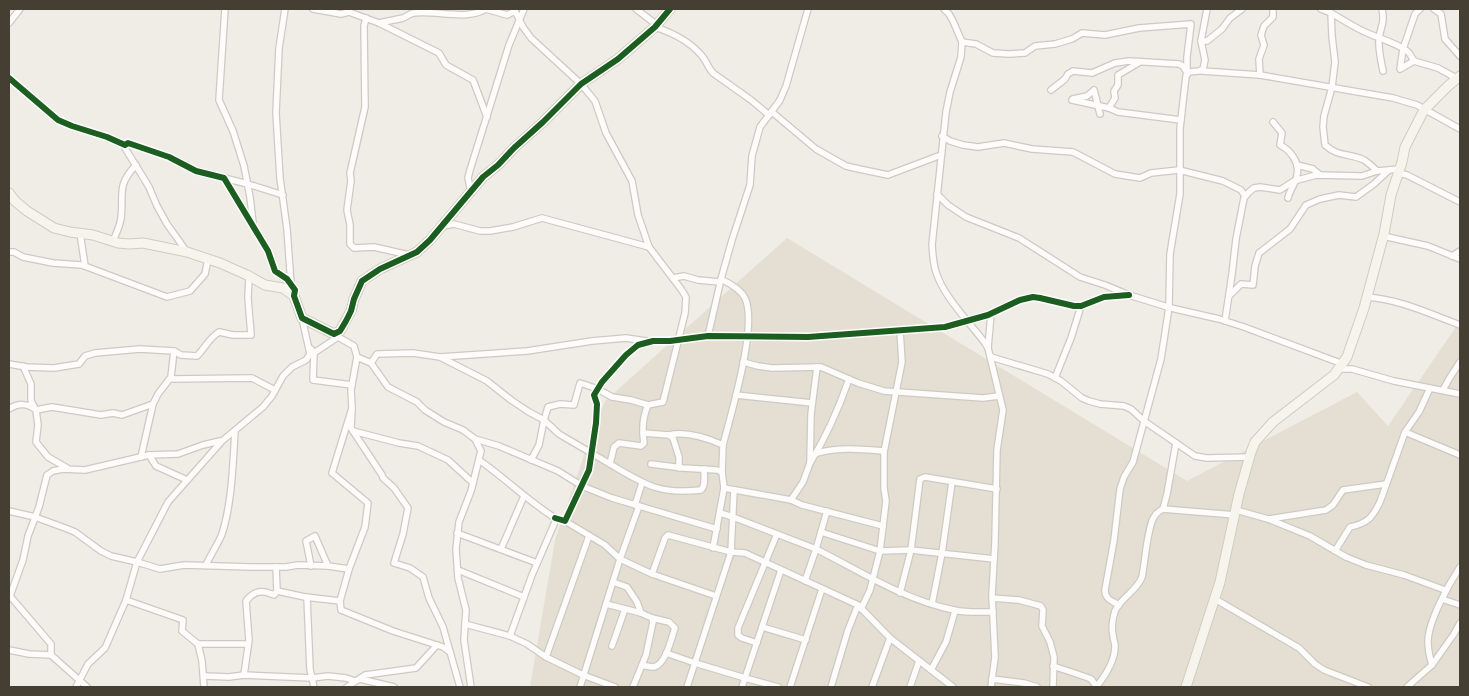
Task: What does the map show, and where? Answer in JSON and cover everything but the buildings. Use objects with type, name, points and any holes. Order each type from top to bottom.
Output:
[{"type":"street","points":[[9,23],[20,9]]},
{"type":"street","points":[[225,9],[219,100],[233,131],[244,166],[253,225]]},
{"type":"street","points":[[285,9],[279,48],[276,100],[291,284]]},
{"type":"street","points":[[313,9],[340,14],[349,12],[380,23],[439,53],[446,65],[473,80],[487,117]]},
{"type":"street","points":[[380,23],[402,18],[412,13],[478,14],[486,9],[507,15],[515,10],[531,38],[581,84],[595,101],[606,133],[630,176],[638,215],[650,247],[686,297],[685,313],[664,402],[648,405],[631,400],[612,398],[598,389],[580,383],[574,405],[560,404],[548,408],[539,445],[531,460]]},
{"type":"street","points":[[471,192],[468,178],[509,45],[524,9]]},
{"type":"street","points":[[636,9],[656,26],[681,37],[702,56],[713,73],[816,149],[846,166],[888,175],[957,143]]},
{"type":"street","points":[[314,353],[338,335],[351,311],[362,281],[380,269],[417,252],[430,240],[483,177],[498,165],[581,84],[618,59],[656,26],[670,9]]},
{"type":"street","points":[[708,336],[739,215],[750,185],[752,156],[760,127],[780,100],[786,86],[808,9]]},
{"type":"street","points":[[944,9],[953,21],[962,42],[961,57],[950,92],[942,136],[932,245],[936,272],[945,291],[988,348],[1003,410],[997,450],[992,598],[994,657],[991,687]]},
{"type":"street","points":[[1202,70],[1205,60],[1201,41],[1207,9]]},
{"type":"street","points":[[1201,41],[1207,41],[1242,9]]},
{"type":"street","points":[[1260,75],[1259,59],[1264,45],[1261,36],[1264,26],[1272,17],[1273,9]]},
{"type":"street","points":[[1186,687],[1215,599],[1249,457],[1255,442],[1273,422],[1304,399],[1342,366],[1356,334],[1383,236],[1395,171],[1424,110],[1458,77],[1438,68],[1414,61],[1408,52],[1403,49],[1362,31],[1322,9]]},
{"type":"street","points":[[1382,9],[1384,23],[1379,38],[1383,71]]},
{"type":"street","points":[[1414,61],[1400,69],[1403,49],[1415,14],[1420,9]]},
{"type":"street","points":[[1434,9],[1441,14],[1445,39],[1460,56]]},
{"type":"street","points":[[1331,13],[1335,62],[1332,88],[1324,116],[1323,127],[1326,145],[1342,155],[1366,161],[1377,171]]},
{"type":"street","points":[[366,18],[364,26],[365,108],[350,173],[351,181],[347,210],[350,226],[350,244],[354,248],[374,247],[409,255]]},
{"type":"street","points":[[962,42],[976,44],[993,53],[1025,53],[1036,46],[1055,44],[1082,33],[1105,35],[1139,28],[1191,24],[1181,120],[1180,194],[1170,264],[1169,307],[1161,359],[1133,462],[1124,477],[1120,489],[1114,540],[1105,590],[1105,594],[1109,599],[1119,605]]},
{"type":"street","points":[[1051,90],[1073,71],[1092,73],[1115,63],[1129,61],[1179,64],[1183,66],[1187,73]]},
{"type":"street","points":[[1109,108],[1115,98],[1114,91],[1118,85],[1118,75],[1140,62]]},
{"type":"street","points":[[1187,73],[1202,70],[1260,75],[1393,98],[1410,102],[1460,129]]},
{"type":"street","points":[[9,78],[58,120],[72,126],[125,145],[128,143],[168,157],[196,171],[283,195]]},
{"type":"street","points":[[1100,114],[1098,106],[1118,112],[1181,120]]},
{"type":"street","points":[[1273,122],[1282,134],[1280,145],[1288,149],[1297,165],[1298,174],[1288,198]]},
{"type":"street","points":[[942,136],[957,143],[978,147],[1004,143],[1032,149],[1073,152],[1121,176],[1140,178],[1151,174],[1179,170],[1223,181],[1241,190],[1245,196]]},
{"type":"street","points":[[125,145],[167,224],[187,252]]},
{"type":"street","points":[[1297,165],[1313,169],[1320,174]]},
{"type":"street","points":[[113,241],[121,220],[122,187],[130,172],[136,166]]},
{"type":"street","points":[[1224,320],[1236,239],[1245,196],[1254,188],[1280,190],[1294,181],[1320,174],[1362,176],[1377,171],[1395,171],[1408,175],[1460,202]]},
{"type":"street","points":[[1229,295],[1241,284],[1253,285],[1254,266],[1259,253],[1290,229],[1306,205],[1320,199],[1339,195],[1356,197],[1395,171]]},
{"type":"street","points":[[76,687],[88,664],[105,648],[126,600],[137,562],[168,502],[222,441],[263,407],[276,390],[283,376],[292,367],[306,360],[310,354],[310,347],[302,318],[294,296],[295,290],[291,284],[275,271],[268,251],[224,178]]},
{"type":"street","points":[[937,194],[945,203],[966,217],[1019,238],[1080,277],[1169,307],[1224,320],[1342,366],[1394,381],[1460,394]]},
{"type":"street","points":[[9,195],[27,211],[54,228],[128,244],[143,242],[187,252],[220,263],[265,285],[283,288],[294,296]]},
{"type":"street","points":[[441,226],[454,224],[480,231],[490,231],[513,227],[542,218],[650,247]]},
{"type":"street","points":[[80,233],[85,266]]},
{"type":"street","points":[[1383,236],[1428,246],[1460,259]]},
{"type":"street","points":[[1452,256],[1460,251]]},
{"type":"street","points":[[9,252],[53,263],[85,266],[167,296],[190,291],[205,274],[208,259]]},
{"type":"street","points":[[9,364],[54,368],[79,364],[85,356],[95,353],[140,349],[174,350],[180,355],[197,356],[205,349],[210,337],[220,332],[251,335],[248,298],[249,276]]},
{"type":"street","points":[[673,278],[684,276],[698,280],[729,283],[744,295],[749,313],[748,337],[723,445],[722,472],[724,488],[714,548]]},
{"type":"street","points":[[565,521],[589,470],[597,404],[594,395],[602,382],[626,355],[638,345],[649,342],[708,336],[808,337],[945,327],[991,314],[1020,300],[1033,297],[1081,306],[1104,297],[1129,295]]},
{"type":"street","points":[[1366,297],[1388,300],[1460,325]]},
{"type":"street","points":[[1055,378],[1081,306]]},
{"type":"street","points":[[988,348],[991,314]]},
{"type":"street","points":[[302,318],[338,335],[354,346],[357,357],[352,385],[351,428],[382,475],[382,478],[394,488],[408,508],[403,534],[394,563],[410,568],[424,577],[429,598],[443,627],[460,687]]},
{"type":"street","points":[[831,687],[848,630],[870,590],[880,551],[886,502],[884,451],[902,362],[900,331]]},
{"type":"street","points":[[371,363],[377,354],[413,353],[440,357],[527,351],[626,338],[649,342]]},
{"type":"street","points":[[310,347],[314,353],[313,380],[352,385]]},
{"type":"street","points":[[140,457],[153,404],[158,394],[170,380],[174,350]]},
{"type":"street","points":[[357,357],[371,363],[388,387],[417,402],[432,415],[462,430],[475,439],[499,446],[558,471],[582,486],[637,506],[717,529]]},
{"type":"street","points":[[440,357],[487,381],[510,400],[544,420],[559,434],[653,488],[701,490],[704,484],[704,469]]},
{"type":"street","points":[[991,357],[1031,368],[1055,378],[1082,398],[1100,404],[1124,406],[1131,409],[1144,422],[1176,442],[1189,453],[1198,457],[1249,457]]},
{"type":"street","points":[[743,362],[772,368],[818,367],[828,369],[877,390],[984,398],[999,396]]},
{"type":"street","points":[[1443,390],[1460,362]]},
{"type":"street","points":[[23,366],[31,384],[31,401],[36,410],[38,425],[36,442],[48,457],[69,469]]},
{"type":"street","points":[[810,463],[812,403],[818,367]]},
{"type":"street","points":[[170,380],[252,378],[276,390]]},
{"type":"street","points":[[791,500],[803,482],[810,463],[817,453],[849,379]]},
{"type":"street","points":[[1335,551],[1350,527],[1361,524],[1370,518],[1380,502],[1405,432],[1430,388]]},
{"type":"street","points":[[736,395],[812,403]]},
{"type":"street","points":[[9,409],[18,405],[29,405],[36,410],[52,407],[100,415],[122,414],[153,404]]},
{"type":"street","points":[[610,464],[614,447],[619,443],[641,446],[644,443],[642,433],[648,405]]},
{"type":"street","points":[[352,408],[332,473],[368,504],[365,527],[349,569],[340,601],[341,610],[393,631],[437,645],[450,652]]},
{"type":"street","points":[[206,565],[221,535],[227,511],[233,467],[235,431]]},
{"type":"street","points":[[353,431],[418,446],[448,460],[473,483]]},
{"type":"street","points":[[1405,432],[1460,455]]},
{"type":"street","points":[[642,433],[696,436],[723,445]]},
{"type":"street","points":[[669,435],[677,446],[679,468]]},
{"type":"street","points":[[471,687],[464,640],[466,610],[458,578],[457,533],[461,514],[473,483],[479,460],[480,451],[475,439]]},
{"type":"street","points":[[51,655],[51,644],[10,596],[23,560],[28,536],[44,490],[47,475],[53,471],[85,470],[149,455],[178,454],[222,441]]},
{"type":"street","points":[[1163,509],[1168,494],[1176,442]]},
{"type":"street","points":[[817,453],[847,448],[884,451]]},
{"type":"street","points":[[149,455],[156,466],[187,480]]},
{"type":"street","points":[[479,460],[498,473],[514,489],[555,518],[565,521],[605,545],[620,559],[652,574],[716,596]]},
{"type":"street","points":[[651,464],[722,472]]},
{"type":"street","points":[[900,593],[912,550],[920,479],[925,477],[997,488]]},
{"type":"street","points":[[932,604],[942,553],[952,482]]},
{"type":"street","points":[[580,687],[614,582],[642,483]]},
{"type":"street","points":[[1268,519],[1326,510],[1333,506],[1342,490],[1386,484]]},
{"type":"street","points":[[724,488],[791,500],[802,505],[883,526]]},
{"type":"street","points":[[687,687],[731,552],[734,490]]},
{"type":"street","points":[[501,549],[524,496]]},
{"type":"street","points":[[1053,666],[1086,676],[1097,687],[1113,656],[1115,646],[1112,631],[1113,620],[1119,605],[1140,583],[1153,518],[1163,509],[1235,513],[1268,519],[1310,536],[1346,557],[1445,590]]},
{"type":"street","points":[[9,511],[75,532],[100,551],[111,556],[160,568],[206,565],[328,566],[349,569]]},
{"type":"street","points":[[805,581],[827,511]]},
{"type":"street","points":[[720,513],[816,549],[900,593],[955,611],[993,612]]},
{"type":"street","points":[[510,636],[555,518]]},
{"type":"street","points":[[821,532],[880,551],[912,550],[994,559]]},
{"type":"street","points":[[457,533],[537,563]]},
{"type":"street","points":[[757,643],[738,635],[738,628],[777,534]]},
{"type":"street","points":[[652,574],[665,538],[668,535],[731,552],[745,553],[860,607],[890,638],[953,687]]},
{"type":"street","points":[[312,566],[306,541],[315,536],[328,566]]},
{"type":"street","points":[[546,657],[589,536]]},
{"type":"street","points":[[244,675],[248,644],[246,601],[258,591],[274,595],[277,591],[276,566]]},
{"type":"street","points":[[1432,665],[1428,644],[1430,628],[1445,590],[1460,566]]},
{"type":"street","points":[[458,570],[524,597]]},
{"type":"street","points":[[742,687],[782,570]]},
{"type":"street","points":[[614,582],[627,587],[642,613]]},
{"type":"street","points":[[790,687],[822,589]]},
{"type":"street","points":[[277,591],[291,595],[340,601]]},
{"type":"street","points":[[307,597],[310,668],[314,687]]},
{"type":"street","points":[[992,598],[1020,600],[1041,606],[1043,610],[1042,626],[1050,642],[1054,657],[1052,687]]},
{"type":"street","points":[[1215,599],[1299,648],[1324,670],[1368,687]]},
{"type":"street","points":[[1442,599],[1460,605]]},
{"type":"street","points":[[126,600],[183,620],[182,631],[198,644],[202,660],[204,687]]},
{"type":"street","points":[[606,604],[669,622],[675,628],[664,661],[652,667],[642,665]]},
{"type":"street","points":[[612,646],[625,608]]},
{"type":"street","points":[[931,670],[946,642],[955,611]]},
{"type":"street","points":[[633,687],[646,655],[653,622],[652,618]]},
{"type":"street","points":[[1406,687],[1432,665],[1460,623]]},
{"type":"street","points":[[465,624],[510,636],[527,644],[546,657],[583,675],[615,687]]},
{"type":"street","points":[[762,627],[806,640]]},
{"type":"street","points":[[872,687],[890,638]]},
{"type":"street","points":[[198,644],[248,644]]},
{"type":"street","points":[[347,687],[365,675],[416,668],[437,645]]},
{"type":"street","points":[[9,650],[29,654],[51,655],[87,687]]},
{"type":"street","points":[[666,653],[778,687]]},
{"type":"street","points":[[910,687],[919,661]]},
{"type":"street","points":[[204,676],[229,677],[244,675],[312,678],[328,676],[394,687]]},
{"type":"street","points":[[992,679],[1038,687]]},
{"type":"shaded area","points":[[787,238],[1187,481],[1357,392],[1388,426],[1460,321],[1460,687],[530,687],[555,540],[605,401]]},
{"type":"cycle path","points":[[9,78],[58,120],[125,145],[128,143],[169,157],[196,171],[224,178],[268,251],[275,271],[287,279],[295,290],[294,296],[302,318],[334,334],[340,331],[346,321],[362,281],[380,269],[417,252],[430,240],[483,177],[498,165],[581,84],[618,59],[655,27],[670,9]]},
{"type":"cycle path","points":[[555,518],[565,521],[589,470],[596,423],[597,404],[594,395],[602,382],[626,355],[638,345],[653,341],[670,341],[708,336],[808,337],[945,327],[988,315],[1020,300],[1033,297],[1081,306],[1104,297],[1129,295]]}]
